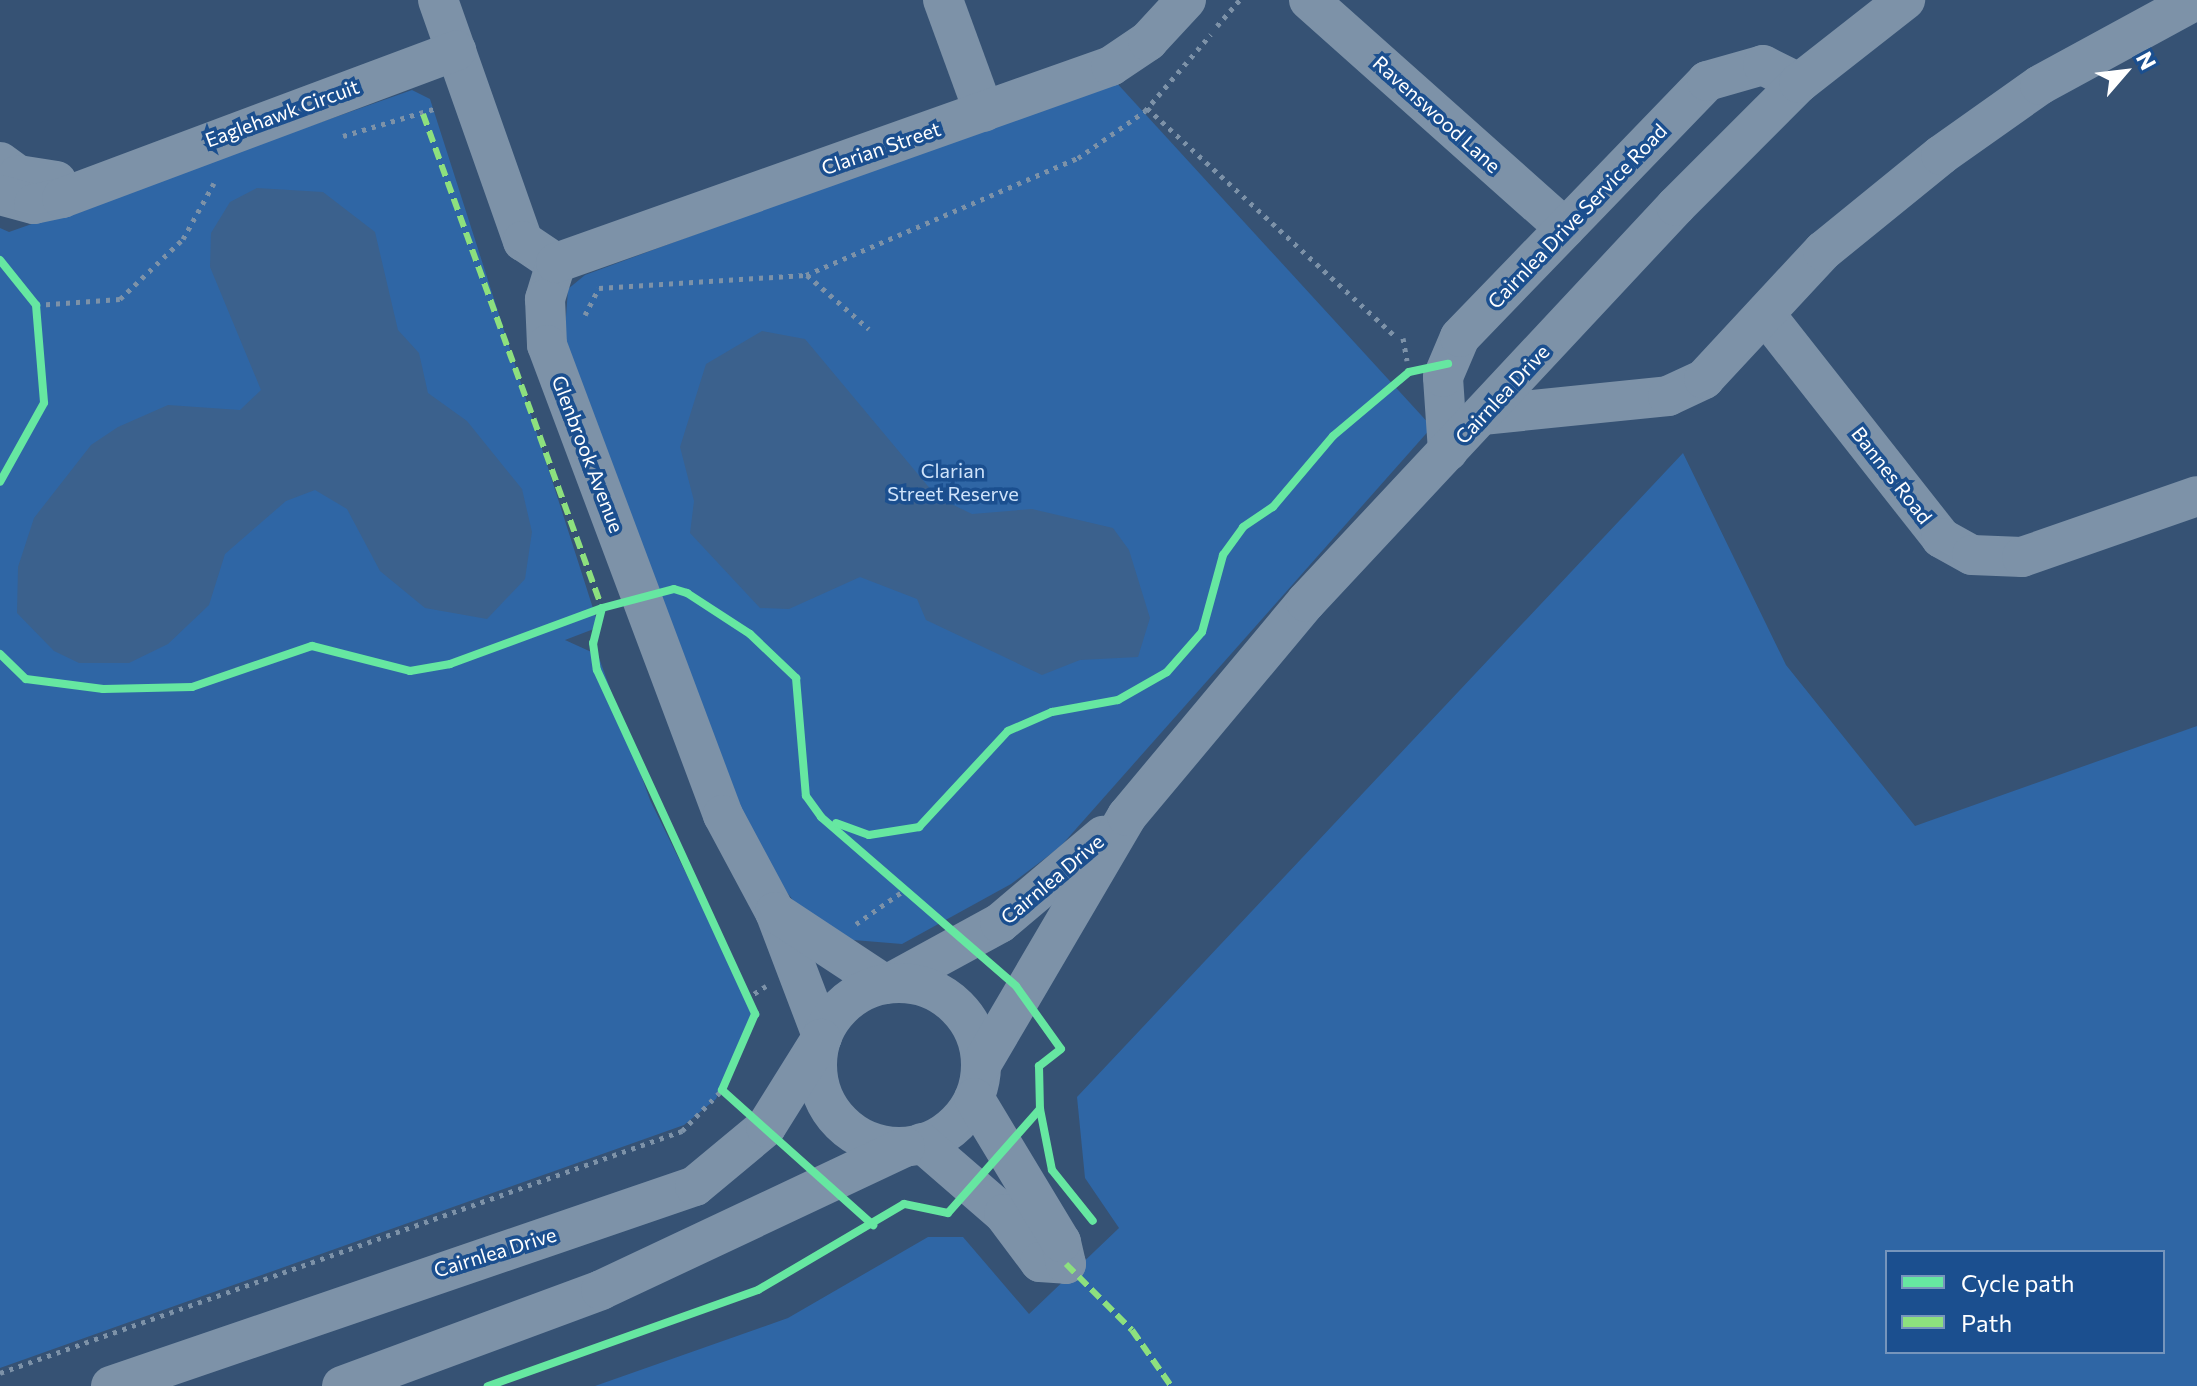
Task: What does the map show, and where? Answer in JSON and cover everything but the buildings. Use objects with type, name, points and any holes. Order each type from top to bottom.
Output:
[{"type":"street","points":[[438,0],[523,241],[556,263]]},
{"type":"street","points":[[943,0],[984,112]]},
{"type":"street","name":"Clarian Street","points":[[556,263],[1111,66],[1148,41],[1186,0]]},
{"type":"street","name":"Ravenswood Lane","points":[[1309,0],[1565,228]]},
{"type":"street","name":"Cairnlea Drive","points":[[887,984],[1000,923],[1127,816],[1306,602],[1799,83],[1858,16],[1905,0]]},
{"type":"street","points":[[1482,415],[1668,396],[1704,379],[1823,251],[1941,155],[2040,85],[2196,0]]},
{"type":"street","name":"Eaglehawk Circuit","points":[[0,195],[34,204],[456,51]]},
{"type":"street","name":"Cairnlea Drive Service Road","points":[[1448,451],[1448,364],[1460,337],[1707,81],[1763,65],[1799,83]]},
{"type":"street","name":"Eaglehawk Circuit","points":[[0,162],[41,182],[109,176]]},
{"type":"street","name":"Glenbrook Avenue","points":[[556,263],[545,299],[547,345],[723,815],[775,912],[822,1038]]},
{"type":"street","name":"Bannes Road","points":[[1765,314],[1941,538],[1972,555],[2022,557],[2197,496]]},
{"type":"street","name":"Cairnlea Drive","points":[[978,1082],[1127,816]]},
{"type":"street","name":"Glenbrook Avenue","points":[[775,912],[887,984]]},
{"type":"street","points":[[887,984],[936,991],[959,1009],[976,1037],[978,1082],[1061,1242],[1066,1264],[1040,1262],[1004,1214],[913,1145],[848,1130],[829,1108],[820,1088],[822,1038],[847,1001],[887,984]]},
{"type":"street","name":"Cairnlea Drive","points":[[111,1386],[447,1266],[661,1201],[728,1165],[766,1127],[822,1038]]},
{"type":"street","points":[[342,1386],[601,1290],[913,1145],[959,1122],[978,1082]]},
{"type":"path","points":[[577,329],[599,288],[806,275],[1078,158],[1147,108],[1240,0]]},
{"type":"path","points":[[338,137],[471,95]]},
{"type":"path","points":[[1147,108],[1395,336]]},
{"type":"path","points":[[36,305],[120,299],[183,239],[220,178]]},
{"type":"path","points":[[806,275],[869,329]]},
{"type":"path","points":[[29,294],[36,305],[37,319]]},
{"type":"path","points":[[1403,338],[1409,372],[1448,364]]},
{"type":"path","points":[[894,878],[916,897]]},
{"type":"path","points":[[740,984],[755,1014]]},
{"type":"path","points":[[0,1373],[682,1131],[722,1090],[727,1077]]},
{"type":"path","points":[[722,1090],[766,1127]]},
{"type":"green space","name":"Clarian Street Reserve","points":[[1114,80],[1432,427],[1060,847],[1011,884],[902,944],[841,939],[809,920],[780,884],[739,813],[564,345],[568,289],[585,275]]},
{"type":"green space","points":[[412,90],[430,99],[599,627],[565,640],[598,655],[650,800],[754,1012],[716,1099],[684,1125],[0,1368],[0,228],[9,232]]},
{"type":"green space","points":[[1683,453],[1786,665],[1915,826],[2197,726],[2197,1386],[595,1386],[788,1318],[928,1237],[963,1237],[1029,1314],[1119,1228],[1085,1178],[1077,1097]]},
{"type":"shaded area","points":[[257,188],[323,192],[375,232],[398,330],[419,353],[428,393],[467,421],[522,489],[532,532],[525,579],[487,619],[425,608],[380,571],[347,509],[315,490],[286,501],[225,554],[209,605],[168,644],[129,663],[79,663],[54,651],[17,613],[18,567],[34,518],[91,445],[118,427],[168,405],[240,410],[261,390],[210,267],[211,233],[230,202]]},
{"type":"shaded area","points":[[762,331],[805,339],[937,497],[972,514],[1032,509],[1113,528],[1129,550],[1150,618],[1138,657],[1080,660],[1042,675],[926,620],[917,599],[860,577],[789,609],[760,608],[690,533],[694,501],[680,447],[706,364]]},
{"type":"marked path","points":[[423,114],[602,608]]},
{"type":"marked path","points":[[1066,1264],[1132,1330],[1171,1386]]},
{"type":"cycle path","points":[[0,260],[36,305],[44,403],[0,482]]},
{"type":"cycle path","points":[[836,823],[869,835],[919,827],[1008,731],[1052,712],[1118,700],[1167,672],[1202,632],[1223,555],[1243,527],[1273,507],[1333,436],[1409,372],[1448,364]]},
{"type":"cycle path","points":[[0,654],[26,679],[103,689],[192,687],[312,646],[410,671],[450,664],[602,608],[674,589],[687,593],[750,634],[796,678],[806,796],[821,817],[1016,986],[1061,1049],[1039,1066],[1040,1109],[948,1213],[904,1204],[758,1290],[488,1386]]},
{"type":"cycle path","points":[[602,608],[593,643],[597,670],[755,1014],[722,1090],[873,1225]]},
{"type":"cycle path","points":[[1040,1109],[1052,1170],[1093,1221]]}]
